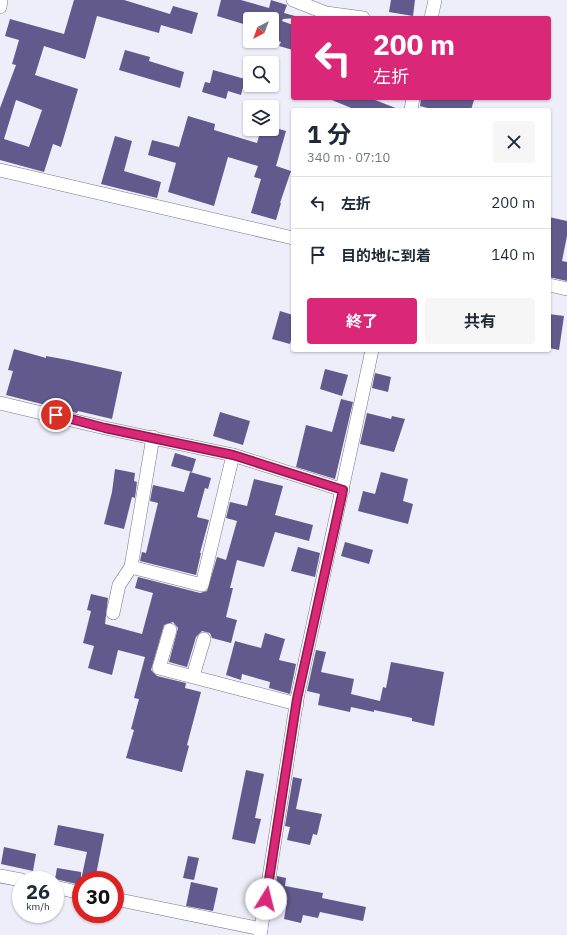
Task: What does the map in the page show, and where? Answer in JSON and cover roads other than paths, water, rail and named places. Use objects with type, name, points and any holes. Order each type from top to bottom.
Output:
[{"type":"street","points":[[0,7],[1,0]]},
{"type":"street","points":[[293,0],[326,13],[348,16]]},
{"type":"street","points":[[431,16],[434,0]]},
{"type":"street","points":[[0,170],[291,238]]},
{"type":"street","points":[[551,285],[567,289]]},
{"type":"street","points":[[124,901],[260,932],[297,704],[372,352]]},
{"type":"street","points":[[0,402],[105,428],[233,455],[343,490]]},
{"type":"street","points":[[113,614],[119,585],[131,567],[153,437]]},
{"type":"street","points":[[131,567],[202,585],[233,455]]},
{"type":"street","points":[[170,630],[159,668],[297,704]]},
{"type":"street","points":[[193,676],[204,639]]},
{"type":"street","points":[[0,876],[12,878]]}]
